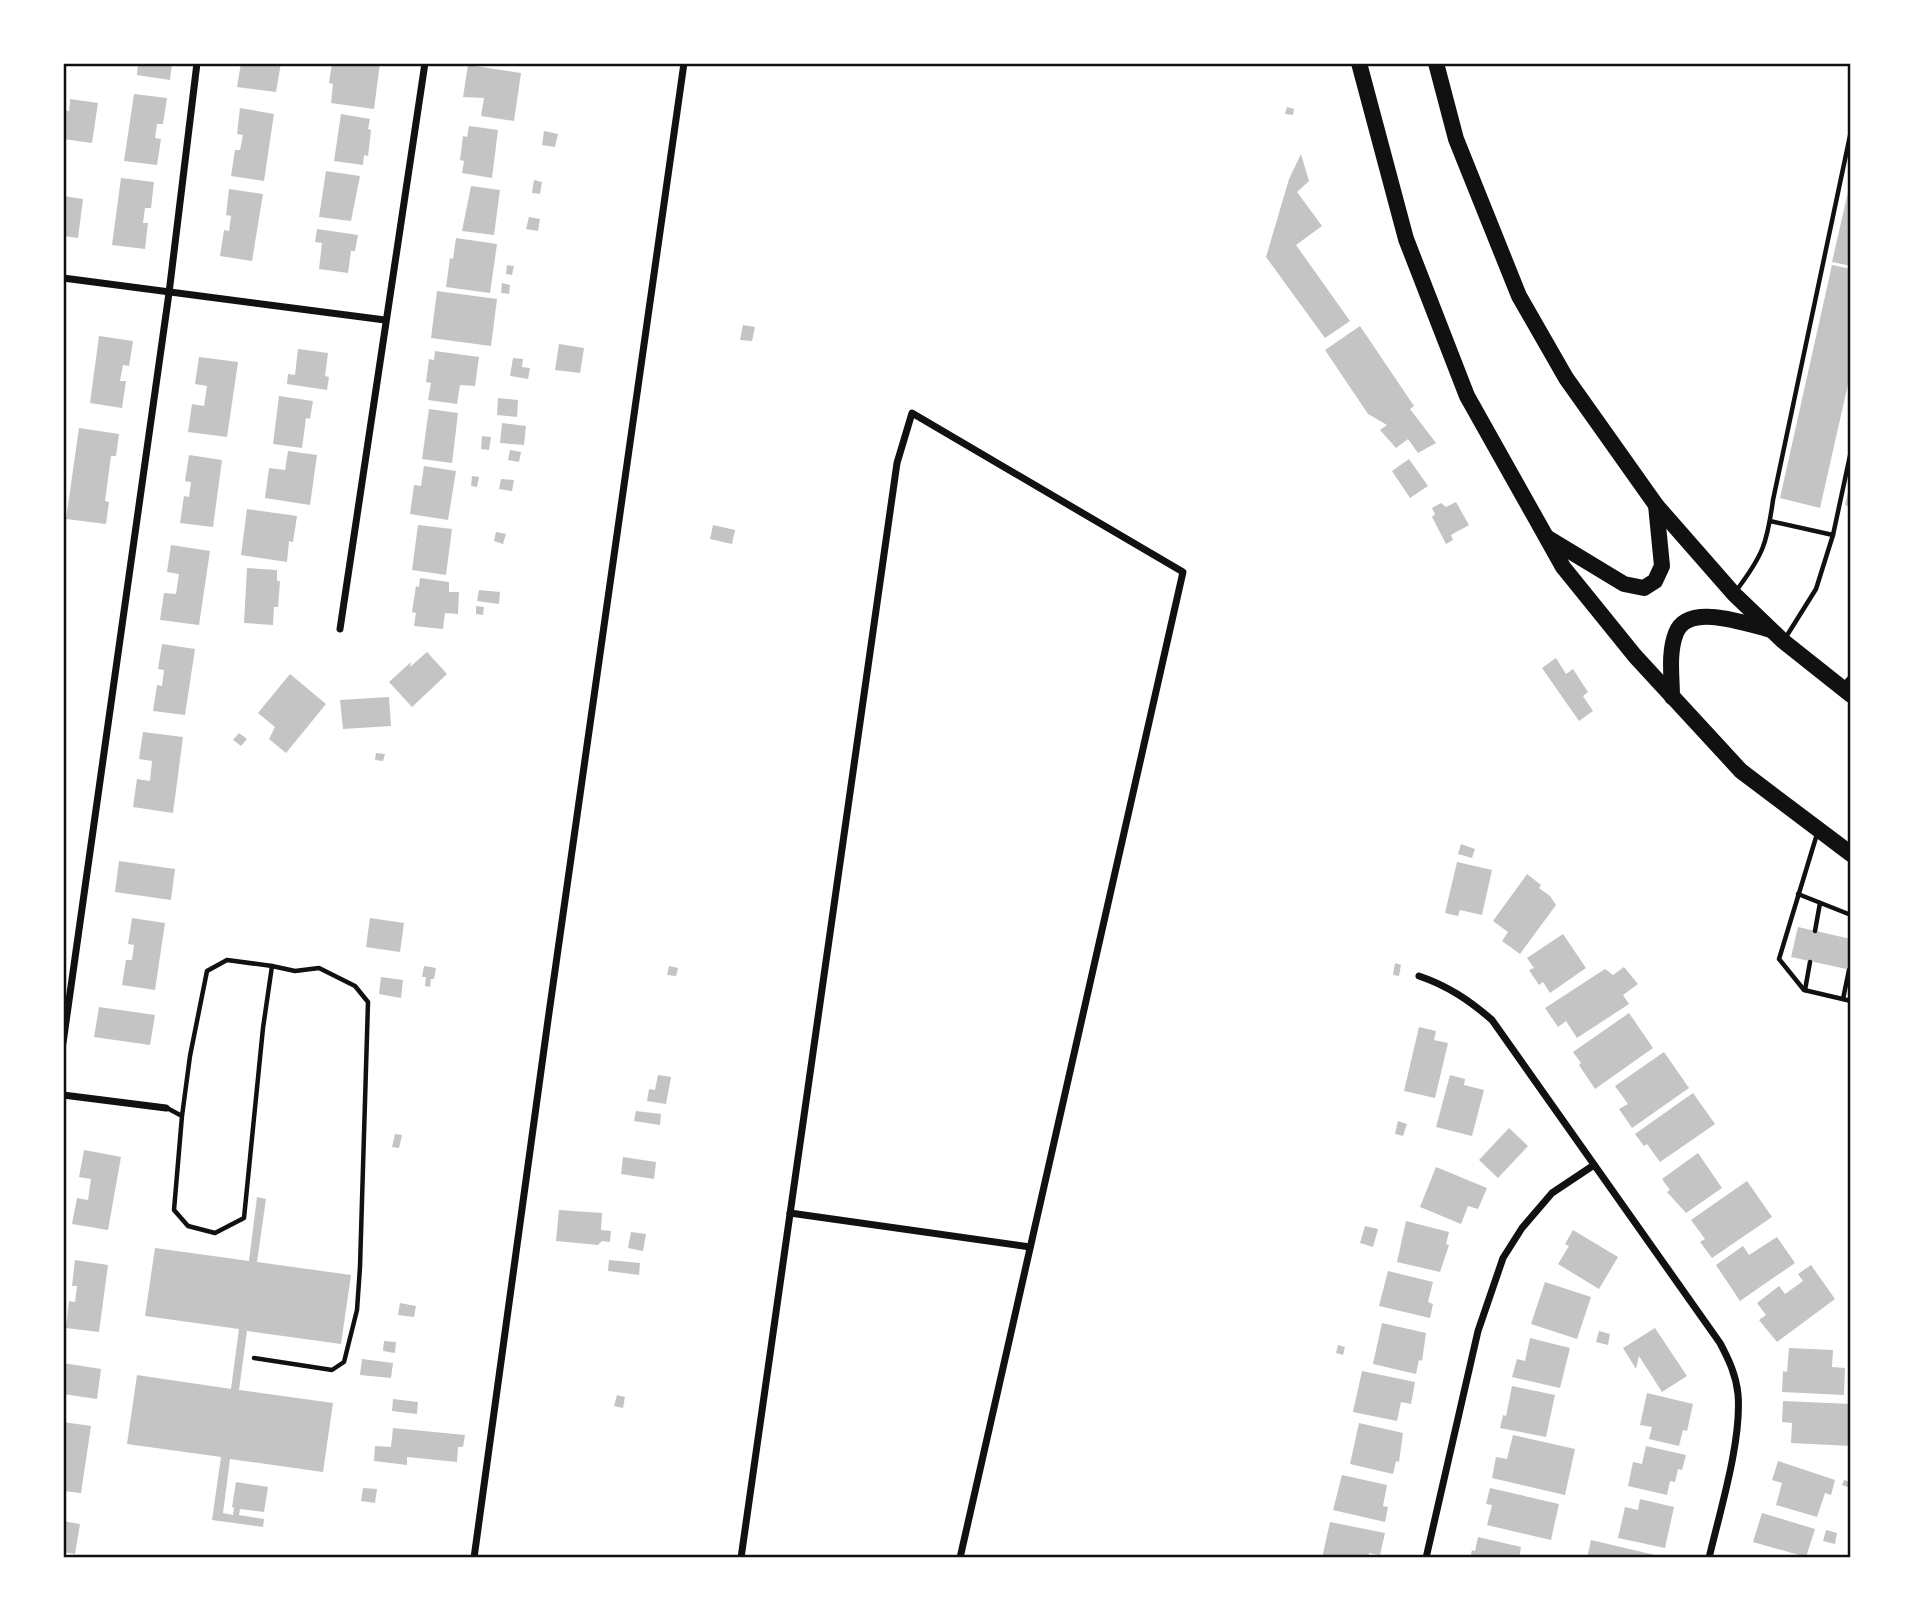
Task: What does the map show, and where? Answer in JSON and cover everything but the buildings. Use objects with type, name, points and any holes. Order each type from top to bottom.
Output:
[{"type":"main road","points":[[1359,63],[1406,239],[1467,396],[1563,567],[1635,656],[1741,771],[1851,854]]},
{"type":"main road","points":[[1436,63],[1456,139],[1519,296],[1566,377],[1656,505],[1734,594],[1778,635],[1848,687]]},
{"type":"main road","points":[[1546,536],[1624,584],[1644,587],[1655,581],[1662,566],[1656,505]]},
{"type":"main road","points":[[1672,697],[1671,658],[1676,631],[1688,619],[1709,615],[1778,635]]},
{"type":"street","points":[[63,1043],[169,293],[197,63]]},
{"type":"street","points":[[340,629],[425,63]]},
{"type":"street","points":[[474,1558],[684,63]]},
{"type":"street","points":[[63,278],[385,320]]},
{"type":"street","points":[[741,1558],[897,463],[912,413],[1183,572],[960,1558]]},
{"type":"street","points":[[1419,976],[1444,985],[1469,1000],[1492,1020],[1720,1343],[1732,1367],[1738,1392],[1739,1416],[1709,1558]]},
{"type":"street","points":[[63,1095],[166,1108]]},
{"type":"street","points":[[1426,1558],[1478,1331],[1503,1258],[1522,1228],[1552,1194],[1594,1165]]},
{"type":"street","points":[[790,1213],[1030,1247]]},
{"type":"lane","points":[[1734,594],[1762,553],[1851,131]]},
{"type":"lane","points":[[1778,635],[1816,590],[1833,535],[1851,451]]},
{"type":"lane","points":[[1770,521],[1833,535]]},
{"type":"lane","points":[[1818,830],[1779,959],[1804,990],[1851,1001]]},
{"type":"lane","points":[[1798,894],[1851,915]]},
{"type":"lane","points":[[1815,931],[1820,903]]},
{"type":"lane","points":[[254,1358],[332,1370],[344,1362],[357,1310],[360,1267],[368,1002],[355,986],[319,968],[295,971],[272,966],[227,960],[207,971],[190,1056],[174,1210],[188,1226],[215,1233],[244,1218],[272,966]]},
{"type":"lane","points":[[1804,990],[1810,962]]},
{"type":"lane","points":[[1843,999],[1849,970]]},
{"type":"lane","points":[[166,1108],[182,1116]]}]
